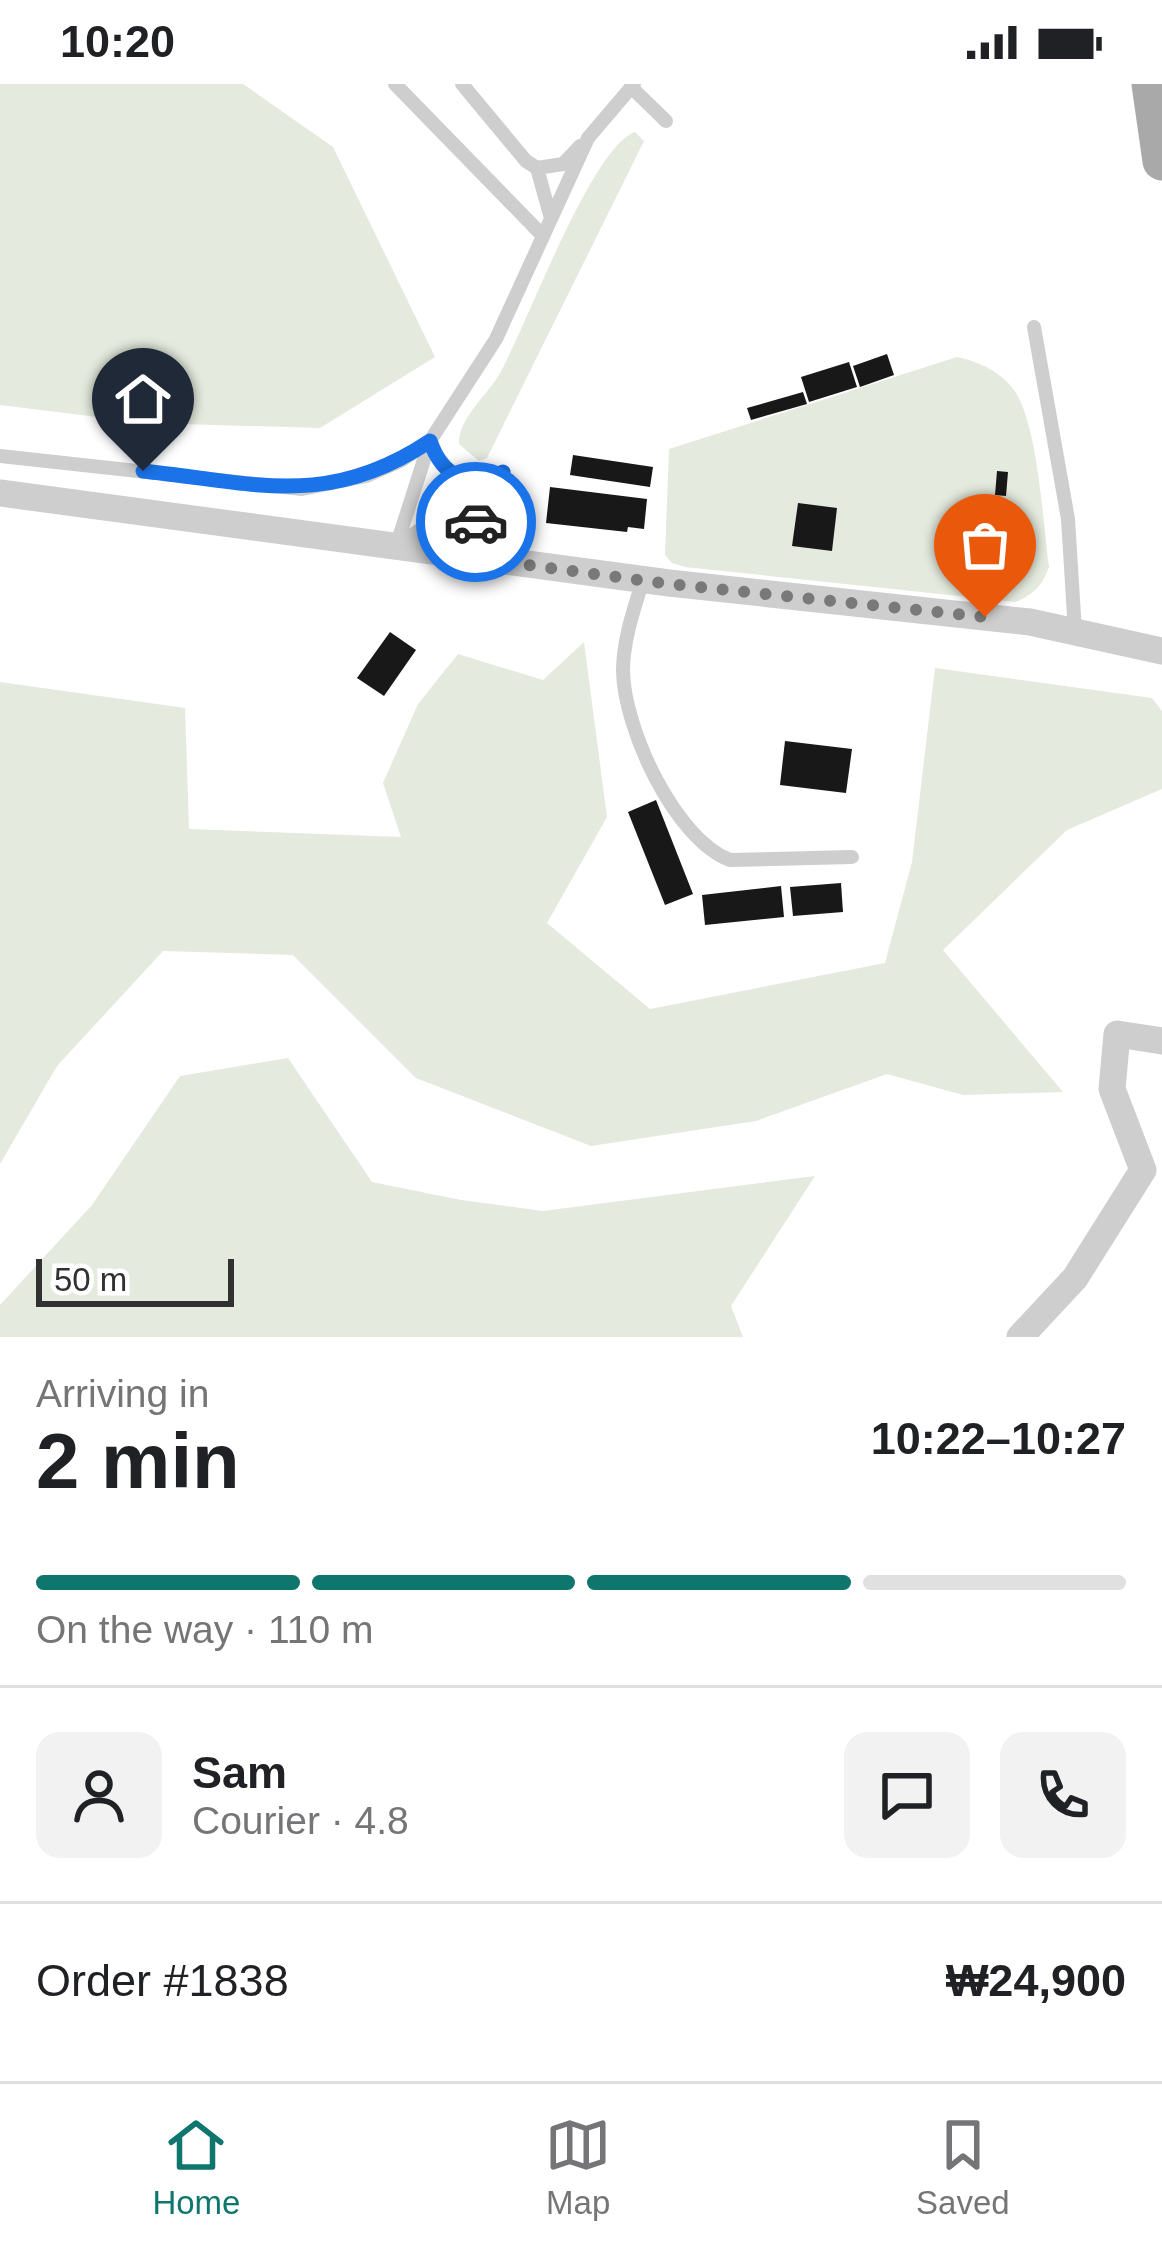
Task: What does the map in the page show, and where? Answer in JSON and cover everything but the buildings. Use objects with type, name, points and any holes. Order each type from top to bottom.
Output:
[{"type":"main road","points":[[1151,84],[1162,161]]},
{"type":"street","points":[[0,493],[643,580],[1030,622],[1162,651]]},
{"type":"street","points":[[1020,1337],[1075,1277],[1143,1170],[1112,1089],[1117,1034],[1162,1041]]},
{"type":"lane","points":[[395,84],[543,236]]},
{"type":"lane","points":[[462,84],[537,168],[551,219]]},
{"type":"lane","points":[[537,168],[563,164],[633,85],[666,121]]},
{"type":"lane","points":[[396,547],[430,441],[496,339],[588,138]]},
{"type":"lane","points":[[1034,327],[1068,519],[1075,632]]},
{"type":"lane","points":[[0,456],[302,489],[366,476],[430,441]]},
{"type":"lane","points":[[430,441],[454,475],[484,481],[503,472]]},
{"type":"lane","points":[[396,547],[503,472]]},
{"type":"lane","points":[[483,559],[476,549],[478,513],[503,472]]},
{"type":"lane","points":[[643,580],[627,637],[623,679],[639,738],[688,830],[712,854],[730,860],[852,857]]},
{"type":"shaded area","points":[[0,84],[243,84],[333,147],[435,357],[320,428],[146,423],[0,405]]},
{"type":"shaded area","points":[[635,132],[644,141],[487,458],[479,461],[459,444],[463,425],[500,373],[599,169],[618,144]]},
{"type":"shaded area","points":[[957,357],[988,368],[1008,383],[1029,426],[1049,567],[1028,596],[1016,602],[685,567],[665,555],[669,449]]},
{"type":"shaded area","points":[[584,642],[607,817],[547,923],[650,1009],[885,963],[912,862],[935,668],[1152,698],[1162,711],[1162,789],[1067,830],[943,950],[1063,1092],[963,1095],[887,1074],[756,1121],[591,1146],[416,1078],[293,955],[163,951],[57,1066],[0,1164],[0,682],[185,708],[189,829],[401,837],[383,783],[418,704],[458,654],[543,680]]},
{"type":"shaded area","points":[[288,1058],[372,1182],[543,1211],[815,1176],[731,1306],[743,1337],[0,1337],[0,1305],[92,1205],[180,1076]]},
{"type":"way so far","points":[[476,522],[476,549],[483,559],[985,617]]},
{"type":"route","points":[[143,471],[302,489],[366,476],[430,441],[454,475],[484,481],[503,472],[483,498],[476,522]]}]
